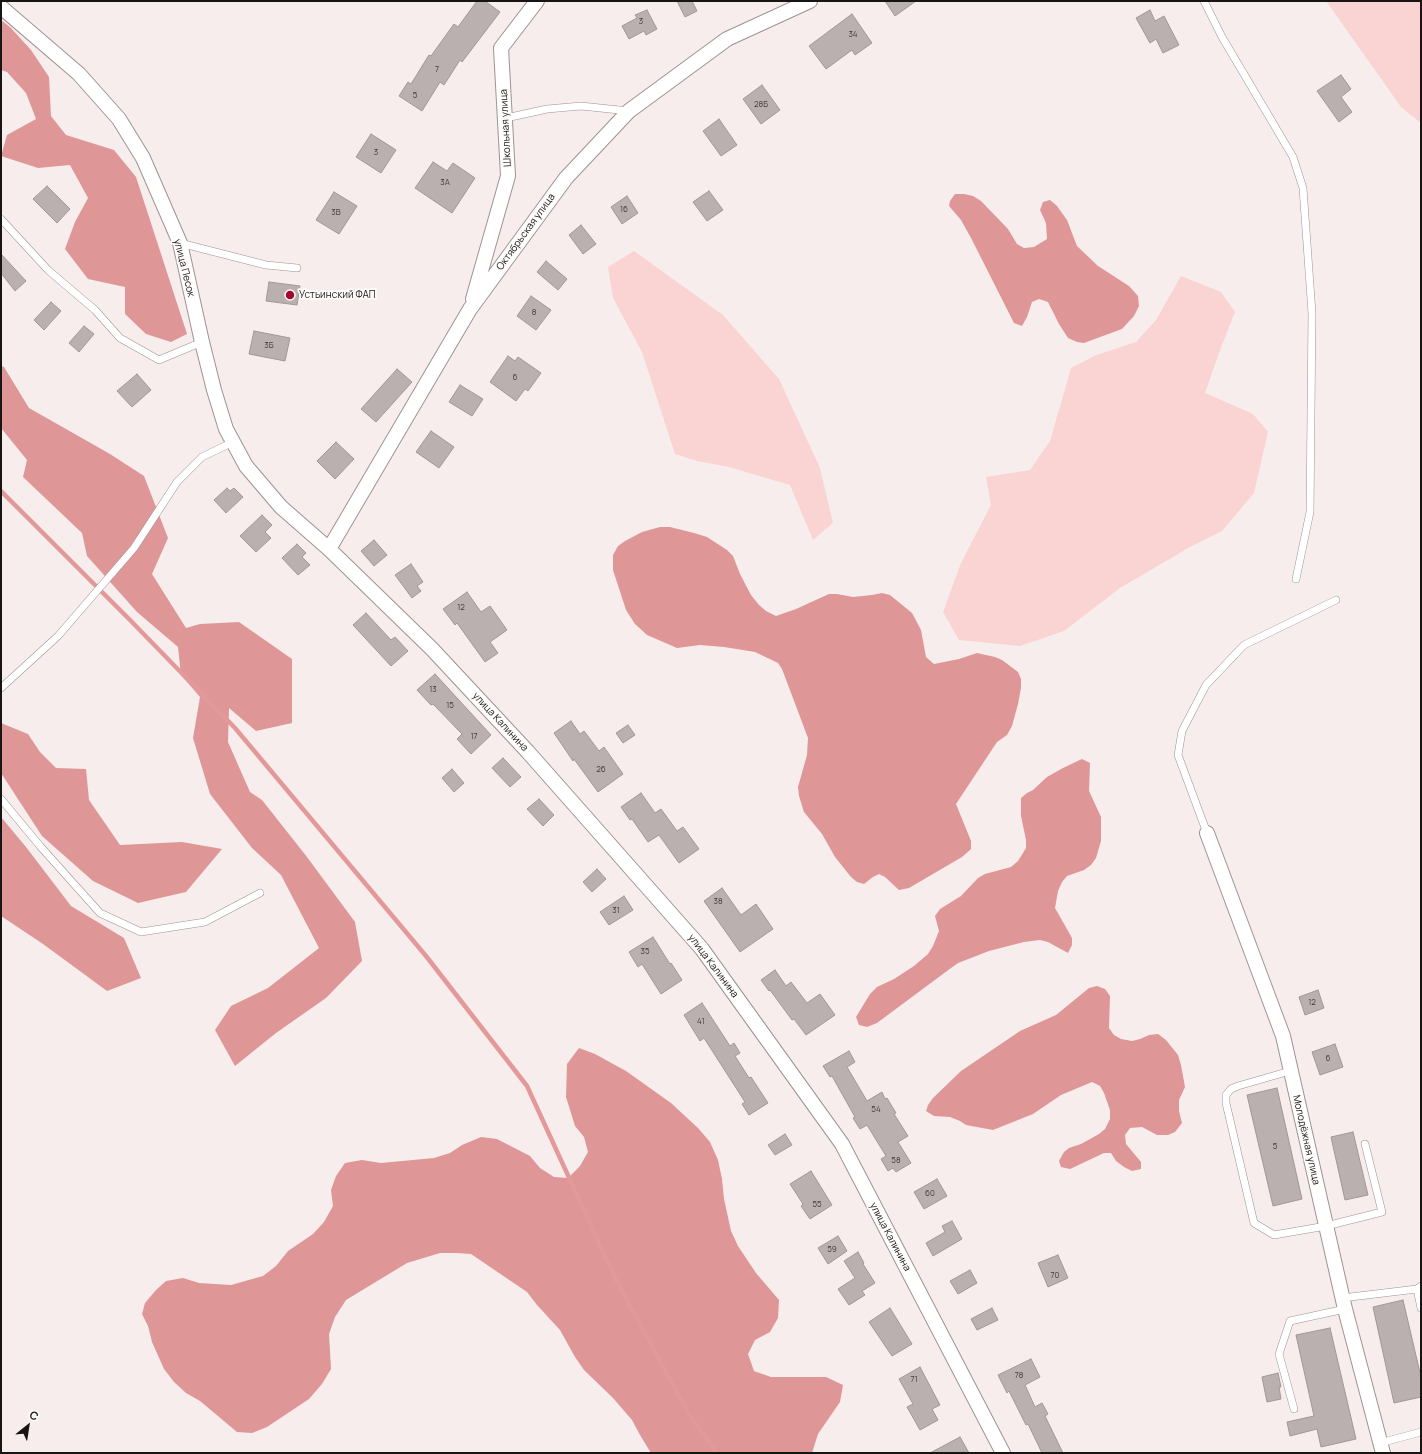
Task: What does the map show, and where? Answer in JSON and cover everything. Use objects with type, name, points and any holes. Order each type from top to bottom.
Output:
[{"type":"street","name":"Школьная улица","points":[[470,309],[508,176],[501,48],[537,1]]},
{"type":"street","name":"Октябрьская улица","points":[[329,549],[470,309],[566,178],[630,111],[727,39],[810,1]]},
{"type":"street","name":"улица Песок","points":[[2,12],[79,74],[119,119],[144,158],[180,243],[202,342],[226,429],[246,466],[281,507],[329,549]]},
{"type":"street","name":"улица Калинина","points":[[329,549],[432,649],[528,752],[702,949],[842,1144],[1003,1453]]},
{"type":"street","name":"Молодёжная улица","points":[[1207,833],[1283,1036],[1344,1304],[1381,1448]]},
{"type":"lane","points":[[1204,1],[1222,37],[1293,158],[1303,188],[1312,313],[1310,512],[1296,578]]},
{"type":"lane","points":[[506,118],[547,110],[581,106],[630,111]]},
{"type":"lane","points":[[1,219],[48,270],[95,310],[120,338],[159,360],[202,342]]},
{"type":"lane","points":[[180,243],[266,265],[297,268]]},
{"type":"lane","points":[[1,688],[58,636],[134,548],[177,482],[202,457],[233,442]]},
{"type":"lane","points":[[1207,833],[1178,755],[1182,731],[1206,685],[1244,645],[1336,600]]},
{"type":"lane","points":[[1,799],[40,846],[100,913],[140,932],[205,922],[260,893]]},
{"type":"lane","points":[[1290,1071],[1238,1086],[1230,1089],[1226,1095],[1226,1103],[1254,1223],[1274,1236],[1326,1226],[1382,1212],[1365,1144]]},
{"type":"lane","points":[[1294,1410],[1279,1354],[1290,1321],[1344,1304],[1419,1287],[1421,1308]]},
{"type":"lane","points":[[1381,1448],[1421,1432]]},
{"type":"shaded area","points":[[1326,1],[1421,1],[1421,123],[1401,107]]},
{"type":"shaded area","points":[[1,20],[10,27],[31,50],[49,77],[51,116],[66,135],[114,150],[136,177],[187,334],[171,342],[146,334],[125,314],[125,287],[88,279],[65,249],[75,222],[88,198],[70,165],[38,168],[1,156],[7,135],[36,119],[26,93],[7,72],[1,70]]},
{"type":"shaded area","points":[[955,194],[973,196],[981,201],[1008,229],[1017,244],[1024,248],[1034,247],[1047,239],[1046,223],[1040,210],[1043,202],[1050,200],[1057,206],[1067,220],[1077,246],[1098,266],[1129,286],[1138,296],[1139,306],[1134,316],[1122,329],[1084,343],[1068,338],[1048,302],[1039,299],[1032,302],[1022,326],[1014,323],[961,220],[949,206],[950,201]]},
{"type":"shaded area","points":[[634,251],[723,315],[779,379],[820,468],[833,523],[813,540],[790,485],[729,467],[697,461],[675,454],[642,352],[613,298],[608,267]]},
{"type":"shaded area","points":[[1181,276],[1221,292],[1235,312],[1205,393],[1253,414],[1268,432],[1254,493],[1222,531],[1190,547],[1120,588],[1064,631],[1020,646],[959,640],[943,612],[961,563],[991,505],[986,477],[1030,470],[1050,441],[1071,368],[1094,356],[1136,342],[1156,320]]},
{"type":"shaded area","points":[[1,366],[4,367],[29,408],[110,454],[144,476],[168,538],[152,574],[186,628],[200,624],[239,622],[292,659],[292,723],[256,731],[229,708],[228,742],[250,792],[262,800],[307,857],[355,922],[362,961],[326,998],[276,1033],[235,1066],[215,1030],[231,1006],[268,988],[319,948],[281,875],[252,848],[210,794],[193,738],[200,697],[181,675],[178,647],[137,612],[87,556],[82,533],[23,477],[27,460],[1,428]]},
{"type":"shaded area","points":[[660,527],[670,527],[707,537],[727,550],[733,556],[751,595],[766,611],[776,616],[796,609],[829,594],[853,597],[882,593],[890,595],[912,613],[921,630],[926,657],[934,664],[959,659],[977,653],[1002,660],[1018,672],[1021,679],[1021,688],[1012,726],[1007,735],[997,742],[956,804],[971,841],[971,849],[962,857],[909,888],[899,890],[885,877],[879,874],[864,884],[857,882],[851,877],[835,857],[822,834],[804,812],[798,787],[807,755],[808,738],[782,669],[778,663],[755,652],[724,647],[700,645],[677,648],[647,635],[635,624],[626,610],[613,570],[613,555],[618,546],[625,541],[642,532]]},
{"type":"shaded area","points":[[1,723],[28,734],[40,752],[56,768],[86,769],[89,800],[120,845],[182,842],[222,849],[186,892],[138,903],[93,881],[42,836],[1,773]]},
{"type":"shaded area","points":[[1082,759],[1090,763],[1089,791],[1101,817],[1101,841],[1096,858],[1091,865],[1084,870],[1067,876],[1062,882],[1058,891],[1055,908],[1072,938],[1072,945],[1068,953],[1048,942],[1040,940],[1024,942],[989,951],[958,963],[877,1023],[867,1027],[859,1025],[856,1017],[870,994],[877,987],[894,979],[914,966],[928,954],[939,931],[935,916],[940,909],[961,896],[978,878],[985,874],[1011,867],[1018,861],[1026,848],[1026,840],[1021,816],[1021,798],[1033,790],[1047,777]]},
{"type":"shaded area","points":[[1,817],[71,906],[124,938],[141,978],[107,991],[43,944],[1,916]]},
{"type":"shaded area","points":[[1097,986],[1105,989],[1110,996],[1109,1028],[1114,1035],[1121,1039],[1132,1041],[1149,1035],[1158,1034],[1166,1040],[1178,1055],[1181,1065],[1185,1087],[1179,1100],[1179,1111],[1182,1123],[1175,1132],[1168,1135],[1157,1135],[1142,1127],[1130,1128],[1125,1135],[1126,1144],[1141,1162],[1141,1169],[1132,1171],[1124,1167],[1116,1161],[1111,1153],[1104,1153],[1070,1169],[1061,1167],[1059,1161],[1064,1152],[1069,1148],[1081,1144],[1099,1134],[1105,1129],[1110,1119],[1110,1110],[1104,1093],[1100,1086],[1092,1082],[1061,1095],[1033,1114],[993,1130],[966,1125],[950,1117],[934,1116],[926,1111],[933,1098],[961,1071],[1020,1031],[1056,1015],[1089,988]]},
{"type":"shaded area","points":[[579,1048],[595,1054],[626,1071],[671,1103],[698,1128],[710,1142],[718,1160],[731,1231],[738,1246],[756,1273],[779,1300],[778,1318],[770,1332],[755,1340],[748,1354],[754,1371],[771,1377],[826,1377],[843,1385],[840,1402],[818,1434],[812,1453],[651,1453],[632,1420],[613,1398],[584,1370],[560,1330],[527,1292],[471,1254],[440,1253],[407,1263],[346,1300],[335,1317],[329,1334],[331,1369],[322,1384],[309,1399],[267,1427],[252,1433],[237,1432],[200,1401],[186,1393],[174,1382],[164,1369],[152,1342],[148,1326],[142,1314],[145,1303],[166,1281],[183,1278],[199,1283],[231,1285],[263,1276],[276,1266],[288,1251],[313,1234],[324,1222],[333,1206],[331,1190],[336,1176],[345,1163],[362,1160],[381,1163],[434,1158],[450,1153],[462,1145],[481,1137],[497,1139],[530,1156],[540,1168],[554,1177],[568,1178],[580,1166],[588,1152],[584,1137],[575,1126],[566,1097],[567,1064]]},
{"type":"building","points":[[477,1],[485,1],[500,12],[462,62],[460,60],[444,85],[440,82],[422,111],[399,96],[408,82],[411,84],[429,55],[431,56],[454,24],[458,27]]},
{"type":"building","points":[[677,1],[692,1],[697,11],[685,17]]},
{"type":"building","points":[[885,1],[916,1],[895,16]]},
{"type":"building","points":[[647,10],[657,29],[646,35],[644,31],[629,39],[622,26],[637,18],[635,15]]},
{"type":"building","points":[[1150,10],[1155,21],[1164,16],[1179,45],[1163,53],[1156,39],[1150,43],[1136,18]]},
{"type":"building","points":[[852,14],[872,43],[855,55],[852,50],[826,69],[809,46]]},
{"type":"building","points":[[1341,75],[1351,89],[1341,97],[1352,112],[1339,122],[1317,91]]},
{"type":"building","points":[[762,85],[780,110],[761,124],[743,99]]},
{"type":"building","points":[[719,119],[737,145],[721,156],[703,131]]},
{"type":"building","points":[[371,134],[396,150],[381,173],[356,157]]},
{"type":"building","points":[[433,162],[447,171],[453,163],[475,178],[452,213],[415,188]]},
{"type":"building","points":[[47,186],[70,209],[57,223],[33,199]]},
{"type":"building","points":[[709,191],[723,210],[707,221],[693,202]]},
{"type":"building","points":[[334,192],[357,206],[339,234],[316,220]]},
{"type":"building","points":[[627,196],[638,213],[622,224],[611,207]]},
{"type":"building","points":[[581,225],[596,244],[583,254],[569,235]]},
{"type":"building","points":[[1,254],[26,281],[15,291],[1,273]]},
{"type":"building","points":[[546,261],[567,279],[558,290],[537,272]]},
{"type":"building","points":[[269,282],[300,286],[297,305],[266,301]]},
{"type":"building","points":[[531,296],[551,310],[536,330],[517,316]]},
{"type":"building","points":[[51,302],[61,311],[44,330],[34,320]]},
{"type":"building","points":[[84,326],[94,334],[79,352],[69,343]]},
{"type":"building","points":[[254,331],[290,338],[285,361],[249,354]]},
{"type":"building","points":[[508,356],[515,361],[518,357],[541,373],[528,391],[525,389],[516,401],[490,382]]},
{"type":"building","points":[[397,369],[412,382],[376,422],[361,409]]},
{"type":"building","points":[[137,374],[151,390],[132,407],[117,391]]},
{"type":"building","points":[[460,385],[483,399],[472,416],[449,402]]},
{"type":"building","points":[[431,431],[454,447],[439,468],[416,452]]},
{"type":"building","points":[[336,442],[354,459],[335,479],[317,461]]},
{"type":"building","points":[[227,488],[230,491],[234,488],[243,497],[226,513],[214,500]]},
{"type":"building","points":[[262,515],[272,525],[265,532],[271,538],[256,552],[240,536]]},
{"type":"building","points":[[374,540],[387,555],[374,566],[361,551]]},
{"type":"building","points":[[297,544],[306,553],[302,557],[310,565],[298,575],[282,558]]},
{"type":"building","points":[[411,564],[423,582],[417,586],[421,591],[412,598],[395,575]]},
{"type":"building","points":[[467,592],[481,612],[490,606],[507,630],[490,642],[498,653],[485,662],[457,623],[455,625],[443,609]]},
{"type":"building","points":[[366,613],[391,640],[395,637],[408,651],[391,666],[353,625]]},
{"type":"building","points":[[435,674],[491,735],[471,754],[457,739],[462,734],[417,690]]},
{"type":"building","points":[[571,721],[580,734],[584,731],[599,751],[604,747],[623,774],[598,792],[574,759],[573,761],[554,733]]},
{"type":"building","points":[[628,725],[635,735],[623,743],[616,733]]},
{"type":"building","points":[[503,758],[521,777],[510,787],[492,768]]},
{"type":"building","points":[[452,769],[464,783],[454,792],[442,778]]},
{"type":"building","points":[[641,793],[655,813],[661,809],[677,831],[683,827],[699,849],[679,863],[659,835],[648,842],[632,819],[630,820],[621,807]]},
{"type":"building","points":[[539,799],[554,815],[543,826],[527,809]]},
{"type":"building","points":[[597,869],[606,879],[592,892],[583,882]]},
{"type":"building","points":[[722,888],[741,915],[756,904],[773,929],[740,952],[704,901]]},
{"type":"building","points":[[624,896],[633,910],[609,925],[600,912]]},
{"type":"building","points":[[653,937],[682,980],[661,994],[642,964],[638,967],[629,952]]},
{"type":"building","points":[[775,970],[786,986],[791,982],[807,1003],[820,994],[835,1015],[806,1035],[794,1019],[792,1020],[761,980]]},
{"type":"building","points":[[1318,990],[1324,1008],[1305,1015],[1299,997]]},
{"type":"building","points":[[702,1003],[730,1046],[734,1043],[740,1053],[735,1056],[768,1103],[749,1115],[742,1104],[745,1102],[704,1038],[700,1041],[684,1015]]},
{"type":"building","points":[[1335,1044],[1343,1067],[1320,1075],[1312,1052]]},
{"type":"building","points":[[849,1051],[855,1062],[847,1067],[867,1101],[882,1092],[885,1099],[887,1098],[896,1113],[894,1114],[908,1136],[898,1142],[911,1163],[896,1172],[893,1168],[888,1171],[881,1159],[886,1156],[867,1125],[860,1129],[832,1076],[830,1077],[823,1066]]},
{"type":"building","points":[[1277,1088],[1302,1199],[1273,1206],[1247,1095]]},
{"type":"building","points":[[1353,1132],[1368,1195],[1345,1200],[1331,1137]]},
{"type":"building","points":[[785,1134],[792,1145],[775,1155],[768,1145]]},
{"type":"building","points":[[811,1171],[832,1205],[810,1219],[801,1206],[803,1204],[790,1184]]},
{"type":"building","points":[[937,1179],[947,1196],[924,1209],[914,1192]]},
{"type":"building","points":[[952,1221],[962,1239],[933,1256],[926,1243],[945,1232],[942,1226]]},
{"type":"building","points":[[838,1236],[847,1251],[828,1264],[818,1248]]},
{"type":"building","points":[[858,1252],[864,1263],[863,1264],[875,1283],[862,1291],[865,1295],[849,1305],[838,1289],[855,1278],[844,1261]]},
{"type":"building","points":[[1058,1255],[1068,1278],[1048,1287],[1038,1263]]},
{"type":"building","points":[[970,1270],[977,1283],[958,1294],[950,1281]]},
{"type":"building","points":[[1403,1300],[1421,1377],[1421,1397],[1394,1403],[1373,1307]]},
{"type":"building","points":[[890,1308],[912,1344],[892,1356],[869,1322]]},
{"type":"building","points":[[992,1308],[998,1320],[977,1330],[971,1319]]},
{"type":"building","points":[[1330,1328],[1356,1439],[1321,1447],[1317,1429],[1290,1436],[1287,1422],[1314,1416],[1296,1335]]},
{"type":"building","points":[[1031,1359],[1040,1377],[1025,1385],[1035,1407],[1042,1403],[1048,1414],[1045,1416],[1063,1453],[1042,1453],[1028,1424],[1026,1425],[1009,1391],[1007,1393],[998,1375]]},
{"type":"building","points":[[920,1367],[940,1405],[932,1409],[938,1420],[920,1430],[907,1407],[913,1404],[899,1379]]},
{"type":"building","points":[[1278,1373],[1281,1387],[1279,1387],[1281,1399],[1267,1402],[1262,1377]]},
{"type":"building","points":[[960,1437],[969,1453],[930,1453]]},
{"type":"waterway","points":[[1,491],[235,728],[426,956],[527,1086],[616,1280],[690,1416],[717,1453]]},
{"type":"place","name":"Устьинский ФАП","points":[[290,295]]}]
